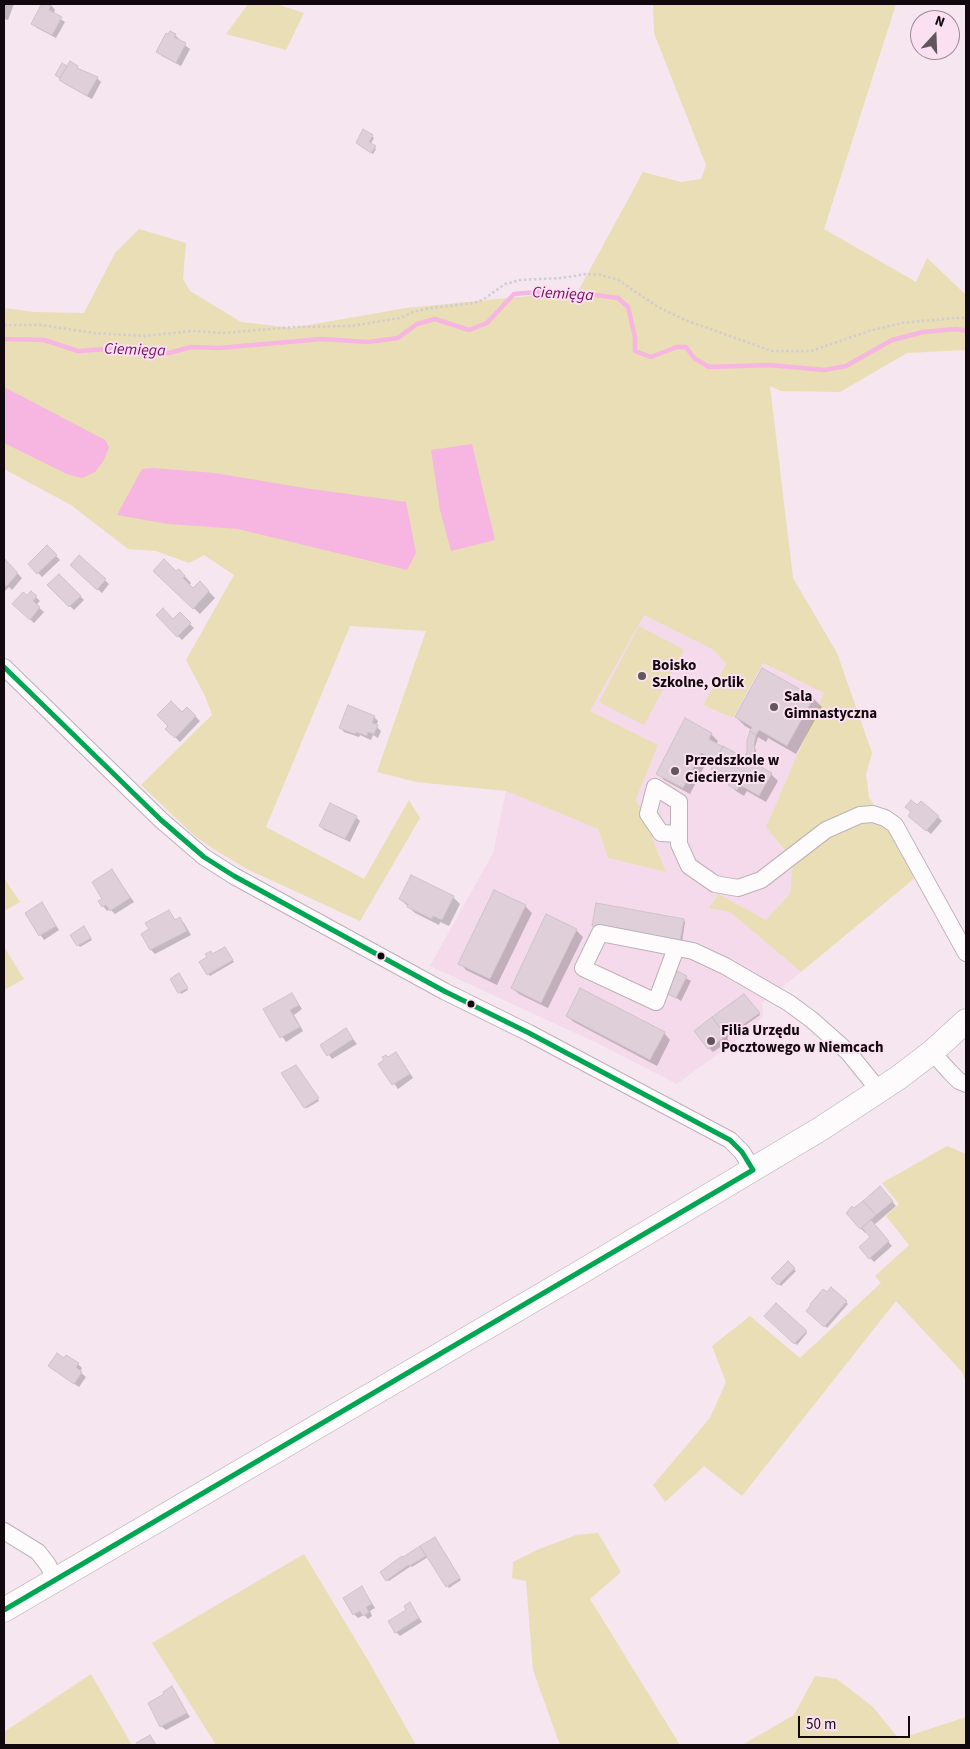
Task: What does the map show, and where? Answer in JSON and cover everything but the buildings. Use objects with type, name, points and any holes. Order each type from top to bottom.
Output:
[{"type":"highway","points":[[4,1610],[753,1170],[878,1092],[932,1052],[966,1021]]},
{"type":"street","points":[[4,667],[160,820],[204,857],[234,876],[444,991],[730,1140],[742,1152],[753,1170]]},
{"type":"street","points":[[679,834],[679,844],[689,866],[715,884],[738,888],[761,880],[826,830],[860,815],[873,814],[885,818],[895,825],[966,952]]},
{"type":"street","points":[[676,948],[656,1002],[583,968],[600,934],[693,951],[725,966],[790,1003],[826,1031],[848,1052],[878,1092]]},
{"type":"street","points":[[932,1052],[959,1081],[966,1084]]},
{"type":"street","points":[[4,1531],[38,1552],[48,1565],[55,1579]]},
{"type":"path","points":[[4,325],[41,325],[94,333],[143,336],[193,330],[224,333],[294,327],[351,326],[400,318],[430,308],[474,303],[484,299],[505,284],[520,280],[562,278],[586,274],[602,275],[618,280],[658,307],[685,320],[772,351],[811,351],[869,331],[902,323],[966,318]]},
{"type":"shaded area","points":[[248,4],[276,4],[304,13],[286,50],[226,34]]},
{"type":"shaded area","points":[[653,4],[896,4],[824,229],[916,282],[927,258],[966,295],[966,350],[907,353],[840,392],[781,391],[770,386],[793,578],[837,653],[872,753],[866,775],[869,797],[916,877],[801,972],[730,912],[709,908],[718,894],[766,920],[790,893],[793,860],[766,827],[824,693],[763,663],[733,718],[703,705],[726,664],[714,650],[644,615],[590,711],[658,745],[636,799],[638,805],[662,814],[652,838],[666,872],[608,858],[598,829],[506,791],[416,782],[377,772],[426,631],[350,626],[266,827],[364,879],[409,800],[420,818],[360,921],[247,869],[215,850],[196,837],[141,785],[212,715],[205,696],[186,660],[234,575],[204,555],[189,563],[156,551],[128,549],[71,505],[4,469],[4,308],[34,312],[84,313],[115,253],[139,229],[186,243],[183,279],[190,291],[241,322],[292,328],[406,308],[529,296],[576,295],[643,172],[681,182],[701,179],[706,165],[654,33]]},
{"type":"shaded area","points":[[4,387],[105,440],[109,447],[104,460],[95,472],[82,478],[67,474],[4,443]]},
{"type":"shaded area","points":[[472,444],[495,540],[451,551],[440,510],[431,450]]},
{"type":"shaded area","points":[[153,468],[215,473],[406,502],[416,553],[407,570],[238,529],[169,524],[117,515],[142,469]]},
{"type":"shaded area","points":[[643,614],[714,650],[726,664],[703,705],[733,718],[763,663],[824,693],[766,827],[793,860],[790,892],[766,920],[718,894],[709,907],[730,912],[801,972],[762,1003],[763,1017],[734,1042],[677,1084],[595,1042],[430,966],[493,853],[506,791],[598,829],[608,858],[666,872],[636,799],[658,745],[590,711]]},
{"type":"shaded area","name":"Boisko Szkolne, Orlik","points":[[639,626],[684,650],[644,725],[599,702]]},
{"type":"shaded area","points":[[4,878],[20,902],[4,911]]},
{"type":"shaded area","points":[[4,947],[24,979],[4,990]]},
{"type":"shaded area","points":[[947,1146],[966,1154],[966,1383],[962,1372],[896,1301],[742,1496],[704,1466],[665,1502],[653,1485],[710,1418],[726,1382],[712,1346],[750,1316],[800,1358],[881,1283],[875,1276],[909,1245],[886,1216],[899,1204],[882,1183]]},
{"type":"shaded area","points":[[598,1533],[621,1572],[590,1599],[680,1745],[560,1745],[533,1670],[526,1581],[512,1578],[513,1562],[537,1550],[576,1535]]},
{"type":"shaded area","points":[[304,1554],[416,1745],[216,1745],[152,1643]]},
{"type":"shaded area","points":[[91,1674],[132,1745],[4,1745],[4,1732]]},
{"type":"shaded area","points":[[815,1676],[837,1679],[873,1707],[899,1739],[966,1717],[966,1745],[742,1745],[794,1715]]},
{"type":"waterway","name":"Ciemięga","points":[[4,339],[44,340],[78,351],[107,349],[169,353],[191,347],[219,348],[322,339],[368,342],[398,338],[417,324],[435,319],[469,330],[487,323],[514,294],[537,292],[588,294],[618,298],[628,307],[635,337],[635,351],[651,357],[677,347],[686,347],[694,358],[709,367],[769,365],[824,370],[846,366],[892,340],[923,332],[957,329],[966,331]]},
{"type":"transit line","points":[[4,667],[161,820],[204,857],[234,876],[444,991],[529,1033],[730,1140],[742,1152],[753,1170]]},
{"type":"transit line","points":[[4,1610],[753,1170]]},
{"type":"place","name":"Boisko Szkolne, Orlik","points":[[642,676]]},
{"type":"place","name":"Sala Gimnastyczna","points":[[774,707]]},
{"type":"place","name":"Przedszkole w Ciecierzynie","points":[[675,771]]},
{"type":"place","name":"Filia Urzędu Pocztowego w Niemcach","points":[[711,1041]]}]
